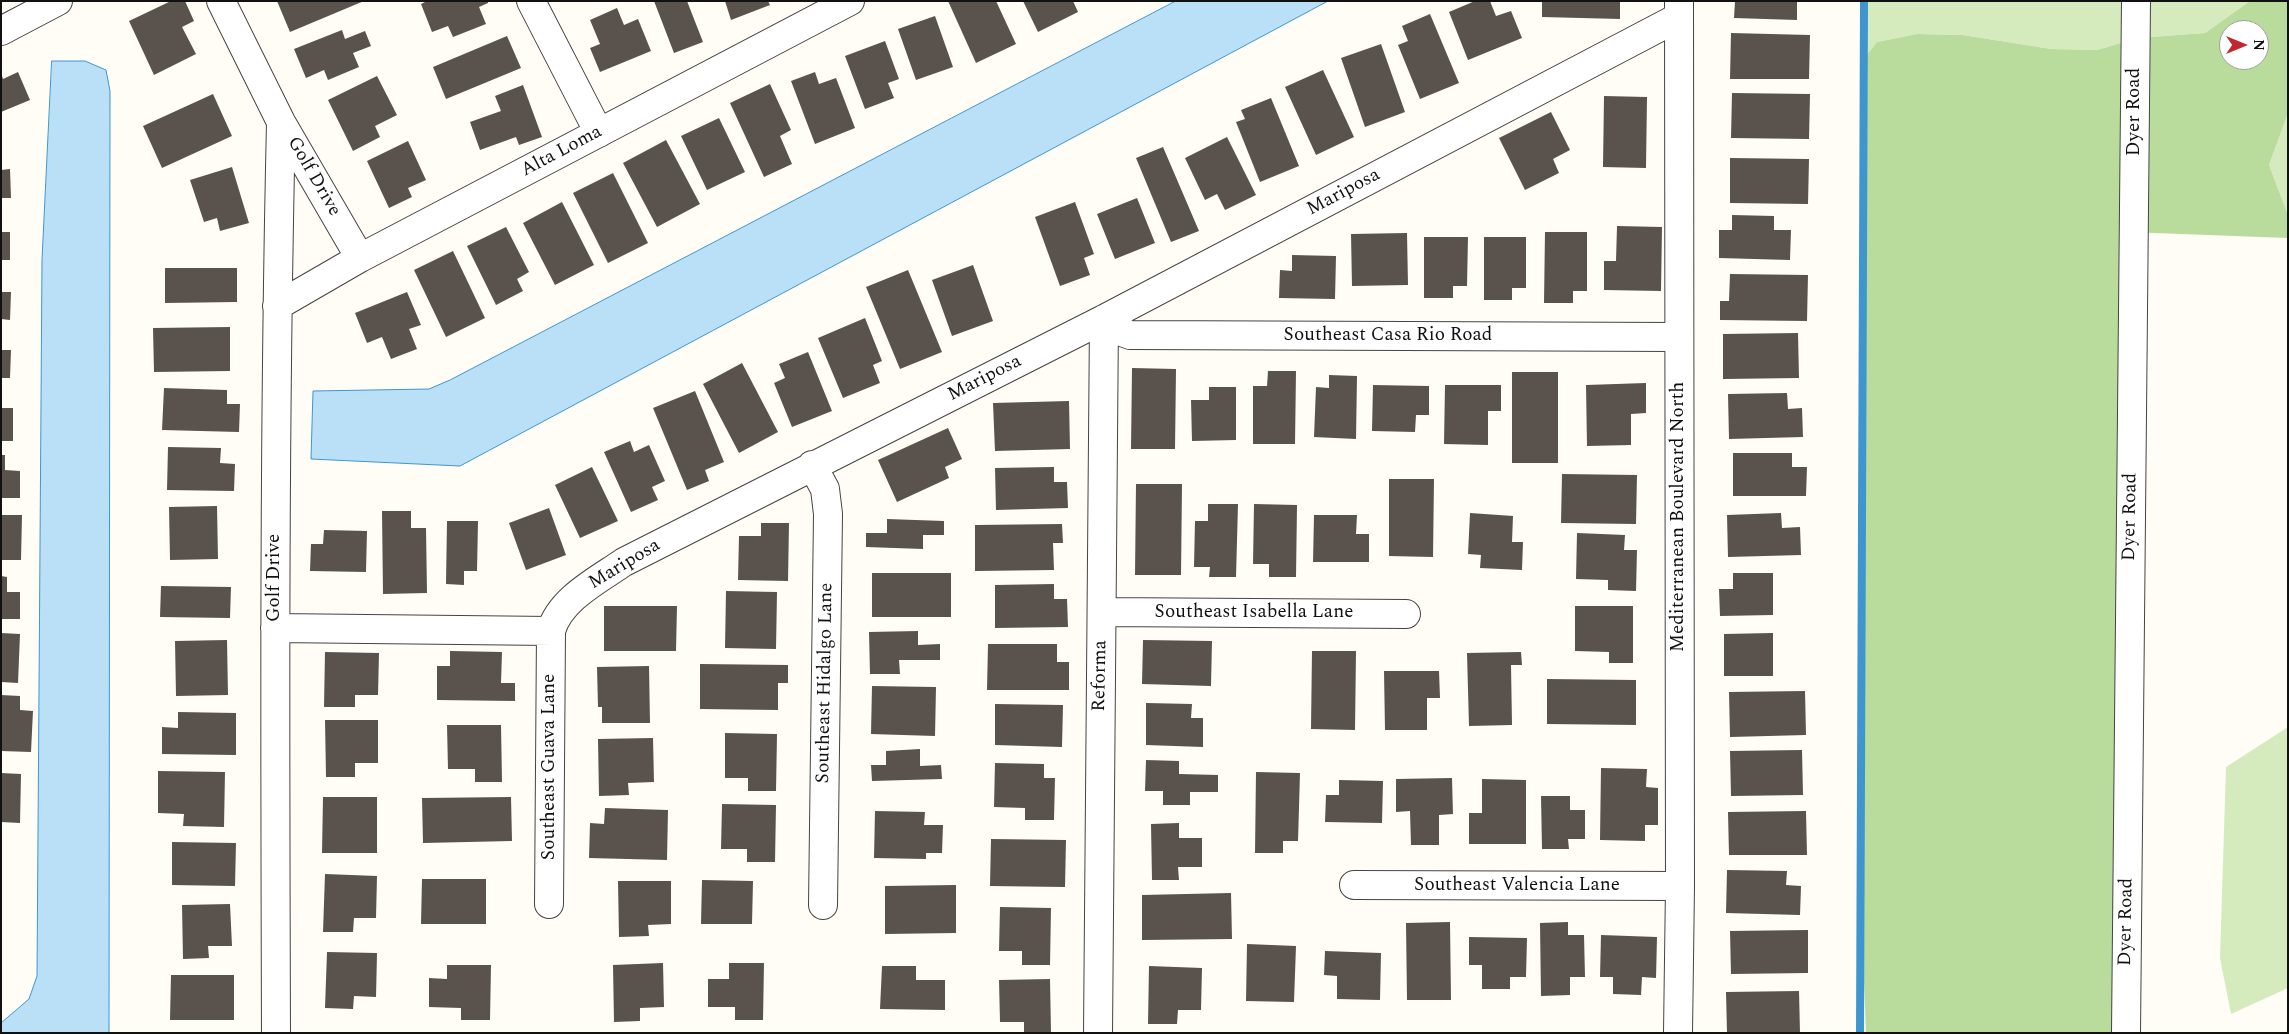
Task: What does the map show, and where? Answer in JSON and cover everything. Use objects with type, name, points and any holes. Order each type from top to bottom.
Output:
[{"type":"street","points":[[1,31],[58,1]]},
{"type":"street","name":"Golf Drive","points":[[221,1],[281,122],[360,258]]},
{"type":"street","points":[[531,1],[599,133]]},
{"type":"street","name":"Alta Loma","points":[[277,306],[360,258],[850,1]]},
{"type":"street","name":"Dyer Road","points":[[2126,1033],[2136,1]]},
{"type":"street","name":"Mariposa","points":[[550,630],[554,619],[567,604],[586,588],[624,562],[812,465],[1104,319],[1679,9]]},
{"type":"street","name":"Mediterranean Boulevard North","points":[[1678,1033],[1680,886],[1679,9]]},
{"type":"street","name":"Golf Drive","points":[[276,1033],[275,628],[277,306],[281,122]]},
{"type":"street","name":"Southeast Casa Rio Road","points":[[1104,319],[1118,331],[1130,335],[1678,337]]},
{"type":"street","name":"Reforma","points":[[1098,1033],[1104,319]]},
{"type":"street","name":"Southeast Hidalgo Lane","points":[[812,465],[824,489],[828,514],[823,905]]},
{"type":"street","name":"Southeast Isabella Lane","points":[[1102,612],[1406,614]]},
{"type":"street","points":[[275,628],[550,630]]},
{"type":"street","name":"Southeast Guava Lane","points":[[549,904],[550,630]]},
{"type":"street","name":"Southeast Valencia Lane","points":[[1354,885],[1680,886]]},
{"type":"green space","points":[[1865,1],[2250,1],[2223,20],[2219,20],[2219,23],[2205,33],[2138,38],[2097,50],[2051,49],[1963,35],[1917,34],[1877,42],[1865,57]]},
{"type":"green space","points":[[2250,1],[2288,1],[2288,113],[2269,165],[2288,215],[2288,238],[2128,232],[2131,1033],[1866,1033],[1861,904],[1865,57],[1877,42],[1917,34],[1963,35],[2051,49],[2097,50],[2138,38],[2205,33],[2219,23],[2219,70],[2269,70],[2269,20],[2223,20]]},
{"type":"green space","points":[[2288,113],[2288,215],[2269,165]]},
{"type":"green space","points":[[2288,727],[2288,988],[2231,1014],[2220,958],[2226,767]]},
{"type":"water","points":[[1176,1],[1328,1],[460,466],[311,459],[313,391],[429,389],[450,380]]},
{"type":"water","points":[[52,61],[85,61],[106,70],[110,91],[109,1033],[1,1033],[1,1023],[29,999],[37,976],[42,260]]},
{"type":"building","points":[[171,1],[185,1],[194,21],[182,27],[196,54],[154,75],[129,21]]},
{"type":"building","points":[[277,1],[364,1],[290,32]]},
{"type":"building","points":[[427,1],[488,1],[488,3],[479,7],[486,24],[453,37],[448,26],[432,32],[421,4]]},
{"type":"building","points":[[654,1],[687,1],[703,42],[674,53]]},
{"type":"building","points":[[725,1],[768,1],[770,5],[731,20]]},
{"type":"building","points":[[948,1],[996,1],[1016,44],[976,63]]},
{"type":"building","points":[[1023,1],[1073,1],[1078,12],[1038,32]]},
{"type":"building","points":[[1475,1],[1490,1],[1496,16],[1511,11],[1522,38],[1468,60],[1449,12]]},
{"type":"building","points":[[1542,1],[1620,1],[1620,19],[1542,17]]},
{"type":"building","points":[[1735,1],[1797,1],[1797,20],[1734,18]]},
{"type":"building","points":[[617,8],[624,25],[638,19],[651,51],[600,72],[590,48],[600,44],[590,20]]},
{"type":"building","points":[[1430,14],[1459,83],[1420,99],[1398,45],[1408,41],[1402,26]]},
{"type":"building","points":[[935,16],[953,67],[916,80],[898,29]]},
{"type":"building","points":[[342,30],[345,39],[365,31],[371,46],[353,53],[359,67],[328,80],[324,70],[306,78],[294,49]]},
{"type":"building","points":[[1731,33],[1810,35],[1809,79],[1730,79]]},
{"type":"building","points":[[507,36],[521,68],[446,99],[433,67]]},
{"type":"building","points":[[885,41],[899,79],[888,83],[894,98],[865,109],[845,56]]},
{"type":"building","points":[[1381,44],[1405,112],[1365,127],[1341,58]]},
{"type":"building","points":[[1323,70],[1354,137],[1316,155],[1285,87]]},
{"type":"building","points":[[18,72],[30,100],[1,112],[1,73],[3,79]]},
{"type":"building","points":[[815,72],[819,84],[836,78],[855,128],[815,144],[791,81]]},
{"type":"building","points":[[377,76],[397,115],[375,126],[380,137],[353,151],[328,100]]},
{"type":"building","points":[[770,84],[791,130],[780,136],[792,164],[764,177],[730,103]]},
{"type":"building","points":[[523,85],[542,137],[519,145],[516,137],[480,150],[470,122],[501,111],[495,96]]},
{"type":"building","points":[[1732,93],[1810,94],[1809,139],[1731,138]]},
{"type":"building","points":[[213,94],[232,136],[162,168],[143,126]]},
{"type":"building","points":[[1604,96],[1647,97],[1646,168],[1603,167]]},
{"type":"building","points":[[1271,98],[1299,166],[1260,182],[1236,122],[1245,119],[1241,110]]},
{"type":"building","points":[[1551,112],[1570,150],[1553,159],[1559,173],[1525,190],[1499,138]]},
{"type":"building","points":[[719,118],[745,172],[707,190],[681,136]]},
{"type":"building","points":[[1227,137],[1256,195],[1225,210],[1217,194],[1205,200],[1185,158]]},
{"type":"building","points":[[666,140],[700,204],[657,227],[623,163]]},
{"type":"building","points":[[408,141],[426,180],[408,188],[412,197],[389,208],[367,161]]},
{"type":"building","points":[[1163,147],[1199,231],[1171,242],[1136,158]]},
{"type":"building","points":[[1730,158],[1809,159],[1808,204],[1730,203]]},
{"type":"building","points":[[232,167],[249,223],[220,231],[217,218],[204,222],[190,180]]},
{"type":"building","points":[[10,169],[11,198],[1,198],[1,170]]},
{"type":"building","points":[[613,173],[648,243],[608,263],[573,193]]},
{"type":"building","points":[[1137,198],[1155,243],[1115,259],[1097,214]]},
{"type":"building","points":[[562,202],[594,265],[555,285],[523,223]]},
{"type":"building","points":[[1075,202],[1094,254],[1084,258],[1090,275],[1060,286],[1035,217]]},
{"type":"building","points":[[1732,215],[1774,216],[1774,230],[1791,230],[1790,260],[1719,258],[1719,230],[1732,230]]},
{"type":"building","points":[[1617,226],[1662,227],[1661,291],[1604,290],[1604,261],[1616,261]]},
{"type":"building","points":[[506,227],[529,272],[517,279],[523,291],[496,305],[467,246]]},
{"type":"building","points":[[1,232],[10,232],[10,260],[1,260]]},
{"type":"building","points":[[1545,232],[1587,232],[1587,291],[1573,291],[1573,303],[1544,303]]},
{"type":"building","points":[[1407,233],[1408,285],[1352,286],[1351,234]]},
{"type":"building","points":[[1424,237],[1468,237],[1467,286],[1453,286],[1453,298],[1424,298]]},
{"type":"building","points":[[1484,237],[1526,237],[1526,288],[1512,288],[1512,300],[1484,300]]},
{"type":"building","points":[[453,251],[485,318],[446,337],[414,270]]},
{"type":"building","points":[[1292,255],[1336,256],[1335,299],[1279,298],[1280,270],[1292,271]]},
{"type":"building","points":[[973,265],[993,321],[952,336],[932,280]]},
{"type":"building","points":[[165,268],[237,268],[237,302],[165,303]]},
{"type":"building","points":[[908,270],[942,352],[900,369],[866,287]]},
{"type":"building","points":[[1730,274],[1808,275],[1807,321],[1720,320],[1720,301],[1729,301]]},
{"type":"building","points":[[1,292],[11,292],[10,320],[1,319]]},
{"type":"building","points":[[407,292],[421,325],[409,329],[417,349],[391,359],[382,337],[367,343],[355,313]]},
{"type":"building","points":[[865,318],[882,361],[873,365],[880,383],[843,398],[818,338]]},
{"type":"building","points":[[230,327],[230,371],[154,372],[153,328]]},
{"type":"building","points":[[1798,333],[1799,378],[1723,379],[1723,334]]},
{"type":"building","points":[[1,350],[11,350],[10,378],[1,378]]},
{"type":"building","points":[[808,352],[832,411],[792,427],[774,383],[785,378],[779,364]]},
{"type":"building","points":[[742,363],[778,432],[739,453],[703,384]]},
{"type":"building","points":[[1132,368],[1176,369],[1175,449],[1131,449]]},
{"type":"building","points":[[1268,371],[1296,371],[1295,444],[1253,444],[1253,386],[1267,386]]},
{"type":"building","points":[[1512,372],[1558,372],[1558,463],[1512,463]]},
{"type":"building","points":[[1329,375],[1357,376],[1356,439],[1314,437],[1316,387],[1329,388]]},
{"type":"building","points":[[1646,383],[1646,413],[1631,414],[1631,445],[1587,446],[1586,385]]},
{"type":"building","points":[[1373,385],[1429,386],[1429,415],[1416,415],[1415,432],[1372,431]]},
{"type":"building","points":[[1445,385],[1501,385],[1501,411],[1488,411],[1488,445],[1444,444]]},
{"type":"building","points":[[1209,387],[1236,387],[1236,440],[1192,441],[1191,400],[1209,400]]},
{"type":"building","points":[[164,388],[227,390],[227,404],[240,404],[239,432],[162,430]]},
{"type":"building","points":[[695,391],[724,462],[705,470],[709,481],[687,490],[653,408]]},
{"type":"building","points":[[1787,393],[1788,409],[1802,408],[1803,437],[1729,439],[1728,394]]},
{"type":"building","points":[[1069,401],[1070,449],[995,451],[993,403]]},
{"type":"building","points":[[1,408],[13,408],[13,441],[1,441]]},
{"type":"building","points":[[948,428],[962,459],[945,467],[949,478],[897,502],[878,460]]},
{"type":"building","points":[[630,441],[634,452],[649,445],[665,481],[652,487],[658,500],[631,512],[604,452]]},
{"type":"building","points":[[168,447],[221,448],[220,463],[235,464],[234,491],[167,490]]},
{"type":"building","points":[[1733,453],[1792,453],[1792,467],[1807,467],[1806,496],[1733,496]]},
{"type":"building","points":[[1,455],[5,455],[5,470],[20,471],[20,498],[1,498]]},
{"type":"building","points":[[592,467],[618,521],[580,538],[555,485]]},
{"type":"building","points":[[1054,467],[1054,482],[1067,482],[1068,508],[996,510],[995,468]]},
{"type":"building","points":[[1562,474],[1637,475],[1636,524],[1561,523]]},
{"type":"building","points":[[1389,479],[1434,479],[1433,557],[1389,556]]},
{"type":"building","points":[[1136,484],[1182,484],[1181,575],[1135,575]]},
{"type":"building","points":[[1208,504],[1238,504],[1236,577],[1209,577],[1210,567],[1194,567],[1195,521],[1208,521]]},
{"type":"building","points":[[1254,504],[1297,505],[1296,577],[1269,577],[1269,564],[1253,564]]},
{"type":"building","points":[[217,506],[218,559],[170,560],[169,507]]},
{"type":"building","points":[[549,508],[566,555],[526,570],[509,523]]},
{"type":"building","points":[[382,511],[411,511],[411,528],[426,528],[427,593],[383,594]]},
{"type":"building","points":[[1470,513],[1513,516],[1512,542],[1523,542],[1522,570],[1480,568],[1481,555],[1468,554]]},
{"type":"building","points":[[1781,513],[1782,528],[1800,527],[1801,555],[1728,557],[1727,515]]},
{"type":"building","points":[[1,515],[22,515],[21,560],[1,560]]},
{"type":"building","points":[[1314,515],[1357,515],[1356,534],[1369,534],[1369,562],[1313,562]]},
{"type":"building","points":[[887,519],[944,521],[944,535],[923,535],[923,549],[866,547],[866,533],[887,533]]},
{"type":"building","points":[[447,521],[478,521],[477,571],[464,571],[464,585],[446,584]]},
{"type":"building","points":[[761,523],[789,523],[788,581],[738,580],[739,536],[761,536]]},
{"type":"building","points":[[1062,524],[1063,543],[1053,543],[1054,570],[975,571],[975,525]]},
{"type":"building","points":[[324,530],[367,531],[366,572],[310,571],[311,544],[323,544]]},
{"type":"building","points":[[1577,533],[1625,535],[1624,550],[1637,550],[1636,591],[1608,590],[1608,580],[1576,579]]},
{"type":"building","points":[[872,573],[951,573],[951,617],[872,617]]},
{"type":"building","points":[[1733,573],[1773,573],[1773,615],[1720,616],[1719,589],[1733,589]]},
{"type":"building","points":[[1,576],[7,577],[7,592],[20,592],[20,619],[1,619]]},
{"type":"building","points":[[1054,584],[1054,599],[1067,599],[1068,627],[995,628],[995,585]]},
{"type":"building","points":[[161,586],[231,587],[230,618],[160,617]]},
{"type":"building","points":[[726,591],[777,592],[776,649],[725,648]]},
{"type":"building","points":[[604,606],[677,606],[676,651],[604,651]]},
{"type":"building","points":[[1575,606],[1633,606],[1633,663],[1609,663],[1609,652],[1575,651]]},
{"type":"building","points":[[918,631],[918,645],[940,644],[940,660],[899,660],[900,674],[870,674],[869,632]]},
{"type":"building","points":[[1,633],[20,634],[18,683],[1,682]]},
{"type":"building","points":[[1773,633],[1773,676],[1724,676],[1724,634]]},
{"type":"building","points":[[227,640],[228,695],[176,696],[175,641]]},
{"type":"building","points":[[1143,640],[1212,641],[1211,686],[1142,684]]},
{"type":"building","points":[[988,644],[1057,644],[1057,662],[1069,662],[1069,690],[987,690]]},
{"type":"building","points":[[450,651],[502,652],[501,683],[515,683],[515,701],[437,700],[437,666],[450,666]]},
{"type":"building","points":[[1312,651],[1356,651],[1355,730],[1311,729]]},
{"type":"building","points":[[325,652],[379,653],[378,695],[355,695],[355,707],[324,707]]},
{"type":"building","points":[[1521,652],[1522,665],[1511,665],[1512,725],[1469,726],[1467,653]]},
{"type":"building","points":[[700,664],[788,665],[788,683],[778,683],[778,710],[700,709]]},
{"type":"building","points":[[649,666],[650,723],[602,723],[602,707],[598,707],[597,667]]},
{"type":"building","points":[[1384,671],[1439,671],[1440,698],[1427,698],[1427,730],[1385,730]]},
{"type":"building","points":[[1547,679],[1636,680],[1636,725],[1547,724]]},
{"type":"building","points":[[872,686],[936,687],[935,736],[871,734]]},
{"type":"building","points":[[1805,691],[1806,735],[1730,737],[1729,692]]},
{"type":"building","points":[[1,695],[20,696],[20,710],[33,711],[31,752],[1,751]]},
{"type":"building","points":[[1146,703],[1192,704],[1191,718],[1203,718],[1203,747],[1146,745]]},
{"type":"building","points":[[995,704],[1063,705],[1062,747],[995,745]]},
{"type":"building","points":[[178,712],[236,713],[236,755],[162,754],[162,727],[178,728]]},
{"type":"building","points":[[325,720],[378,720],[378,763],[355,763],[355,777],[326,777]]},
{"type":"building","points":[[447,725],[501,725],[502,782],[475,782],[475,769],[448,769]]},
{"type":"building","points":[[725,733],[777,734],[776,791],[748,791],[748,778],[725,778]]},
{"type":"building","points":[[653,738],[654,782],[628,783],[629,795],[599,796],[598,739]]},
{"type":"building","points":[[920,749],[920,766],[941,765],[942,779],[872,781],[871,765],[886,765],[886,751]]},
{"type":"building","points":[[1802,750],[1803,795],[1731,796],[1730,751]]},
{"type":"building","points":[[1146,760],[1179,761],[1179,774],[1218,775],[1218,792],[1190,792],[1190,805],[1163,805],[1163,791],[1145,791]]},
{"type":"building","points":[[995,763],[1044,764],[1044,778],[1055,778],[1054,820],[1025,820],[1025,808],[994,807]]},
{"type":"building","points":[[1601,768],[1647,769],[1646,787],[1658,788],[1658,825],[1645,825],[1645,841],[1600,840]]},
{"type":"building","points":[[158,771],[225,772],[224,827],[183,826],[184,814],[158,813]]},
{"type":"building","points":[[1256,772],[1300,773],[1298,841],[1283,841],[1283,853],[1255,853]]},
{"type":"building","points":[[1,773],[21,774],[20,823],[1,822]]},
{"type":"building","points":[[1452,778],[1453,814],[1439,815],[1439,845],[1411,845],[1410,811],[1396,812],[1396,779]]},
{"type":"building","points":[[1482,779],[1526,780],[1526,844],[1469,844],[1469,813],[1482,813]]},
{"type":"building","points":[[1339,780],[1383,781],[1382,823],[1325,822],[1326,795],[1339,795]]},
{"type":"building","points":[[1541,796],[1570,796],[1570,810],[1585,810],[1585,839],[1568,839],[1569,849],[1542,849]]},
{"type":"building","points":[[323,797],[377,797],[377,853],[322,853]]},
{"type":"building","points":[[511,797],[512,841],[423,843],[422,798]]},
{"type":"building","points":[[722,804],[776,805],[775,862],[747,862],[747,849],[721,849]]},
{"type":"building","points":[[605,808],[668,810],[667,860],[589,858],[590,823],[604,824]]},
{"type":"building","points":[[875,811],[925,812],[924,825],[943,825],[942,853],[926,853],[926,859],[874,858]]},
{"type":"building","points":[[1806,811],[1807,855],[1729,855],[1728,812]]},
{"type":"building","points":[[1179,823],[1179,838],[1202,838],[1202,867],[1178,867],[1179,880],[1152,880],[1151,824]]},
{"type":"building","points":[[991,839],[1066,840],[1065,887],[990,886]]},
{"type":"building","points":[[172,842],[236,843],[235,886],[172,885]]},
{"type":"building","points":[[1727,870],[1787,871],[1786,885],[1801,886],[1800,915],[1726,913]]},
{"type":"building","points":[[325,874],[377,876],[376,918],[354,918],[353,932],[323,932]]},
{"type":"building","points":[[422,879],[486,879],[486,924],[421,924]]},
{"type":"building","points":[[702,880],[753,881],[752,924],[701,924]]},
{"type":"building","points":[[618,881],[671,881],[671,924],[648,925],[649,936],[619,937]]},
{"type":"building","points":[[956,885],[956,933],[885,934],[885,886]]},
{"type":"building","points":[[1231,893],[1232,939],[1142,940],[1142,895]]},
{"type":"building","points":[[230,904],[232,946],[208,946],[209,958],[183,959],[182,905]]},
{"type":"building","points":[[1000,907],[1051,908],[1050,965],[1022,965],[1022,951],[999,951]]},
{"type":"building","points":[[1450,922],[1451,1000],[1407,1000],[1406,923]]},
{"type":"building","points":[[1568,922],[1568,935],[1584,935],[1585,977],[1570,977],[1570,995],[1541,996],[1540,923]]},
{"type":"building","points":[[1808,930],[1808,973],[1731,974],[1730,931]]},
{"type":"building","points":[[1601,935],[1657,937],[1656,978],[1642,977],[1641,995],[1613,994],[1613,977],[1600,977]]},
{"type":"building","points":[[1469,937],[1527,938],[1526,977],[1510,977],[1510,989],[1482,989],[1482,965],[1469,965]]},
{"type":"building","points":[[1247,944],[1296,946],[1294,1002],[1246,1001]]},
{"type":"building","points":[[1325,951],[1381,953],[1380,1000],[1337,999],[1337,976],[1324,975]]},
{"type":"building","points":[[327,952],[377,953],[376,997],[354,996],[353,1009],[325,1008]]},
{"type":"building","points":[[663,963],[664,1007],[640,1008],[640,1021],[614,1022],[613,965]]},
{"type":"building","points":[[729,963],[764,963],[763,1020],[735,1020],[735,1007],[708,1007],[708,979],[729,979]]},
{"type":"building","points":[[447,965],[491,965],[490,1020],[461,1020],[461,1008],[429,1007],[429,978],[447,979]]},
{"type":"building","points":[[882,966],[916,966],[916,980],[945,980],[945,1010],[880,1009]]},
{"type":"building","points":[[1149,966],[1202,968],[1201,1010],[1178,1010],[1177,1024],[1148,1024]]},
{"type":"building","points":[[171,975],[234,975],[234,1020],[170,1020]]},
{"type":"building","points":[[1050,979],[1051,1033],[1024,1033],[1024,1022],[1000,1022],[999,980]]},
{"type":"building","points":[[1799,991],[1800,1033],[1727,1033],[1726,992]]},
{"type":"waterway","points":[[1860,1033],[1864,1]]}]
